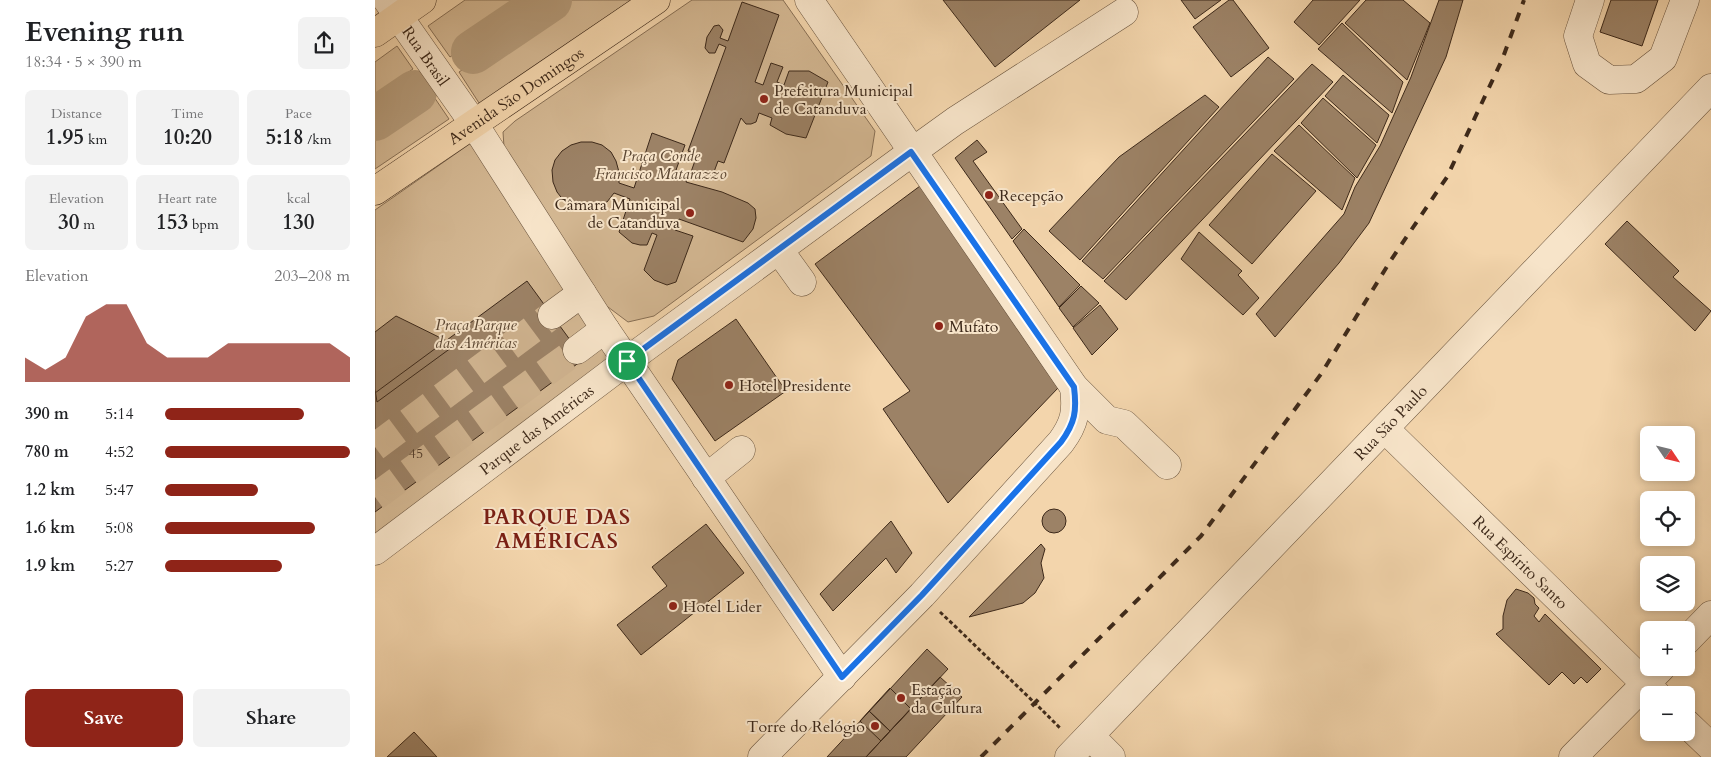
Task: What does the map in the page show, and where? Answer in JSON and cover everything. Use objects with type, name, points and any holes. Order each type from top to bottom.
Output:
[{"type":"main road","points":[[375,33],[422,0]]},
{"type":"main road","name":"Avenida São Domingos","points":[[375,191],[469,117],[656,0]]},
{"type":"street","points":[[809,0],[911,152],[1074,387],[1107,420],[1124,424],[1167,465]]},
{"type":"street","points":[[1591,0],[1578,36],[1587,64],[1609,80],[1636,80],[1663,58],[1685,0]]},
{"type":"street","points":[[627,361],[955,121],[1124,12]]},
{"type":"street","name":"Rua Brasil","points":[[399,16],[469,117]]},
{"type":"street","name":"Rua São Paulo","points":[[1069,757],[1711,88]]},
{"type":"street","points":[[469,117],[605,329],[842,677]]},
{"type":"street","points":[[779,250],[801,282]]},
{"type":"street","points":[[551,315],[582,293]]},
{"type":"street","points":[[577,350],[605,329]]},
{"type":"street","name":"Parque das Américas","points":[[375,551],[627,361]]},
{"type":"street","points":[[762,757],[922,595],[1061,442],[1069,431],[1075,416],[1074,387]]},
{"type":"street","name":"Rua Espírito Santo","points":[[1385,429],[1655,682]]},
{"type":"street","points":[[706,478],[741,450]]},
{"type":"street","points":[[1695,632],[1711,615]]},
{"type":"street","points":[[1573,757],[1655,682]]},
{"type":"street","points":[[1695,732],[1711,747]]},
{"type":"street","points":[[1090,736],[1111,757]]},
{"type":"path","points":[[959,630],[1043,712]]},
{"type":"green space","points":[[465,0],[533,0],[450,57],[428,26]]},
{"type":"green space","points":[[566,0],[631,0],[479,103],[459,72]]},
{"type":"green space","name":"Praça Conde Francisco Matarazzo","points":[[692,0],[783,0],[875,131],[871,156],[654,316],[628,322],[604,304],[504,147],[503,132],[515,121]]},
{"type":"green space","points":[[397,46],[413,69],[375,95],[375,62]]},
{"type":"green space","points":[[430,91],[449,119],[375,169],[375,129]]},
{"type":"green space","name":"Praça Parque das Américas","points":[[471,143],[613,357],[375,534],[375,210]]},
{"type":"building","points":[[943,0],[1080,0],[995,67]]},
{"type":"building","points":[[1181,0],[1221,0],[1195,19]]},
{"type":"building","points":[[1229,0],[1233,0],[1269,48],[1231,77],[1193,27]]},
{"type":"building","points":[[1313,0],[1360,0],[1319,45],[1294,22]]},
{"type":"building","points":[[1366,0],[1403,0],[1430,23],[1407,80],[1345,23]]},
{"type":"building","points":[[1439,0],[1463,0],[1446,57],[1369,223],[1339,263],[1275,337],[1256,314],[1344,214],[1355,187],[1380,146],[1411,77]]},
{"type":"building","points":[[1611,0],[1658,0],[1642,46],[1600,32]]},
{"type":"building","name":"Prefeitura Municipal de Catanduva","points":[[742,2],[779,15],[755,82],[763,85],[771,63],[783,67],[777,82],[784,85],[789,71],[809,71],[828,82],[806,138],[786,134],[770,125],[772,118],[759,113],[756,122],[751,124],[746,124],[741,118],[724,163],[718,161],[711,180],[691,172],[697,155],[688,151],[726,47],[719,44],[715,53],[709,53],[705,48],[707,37],[714,26],[719,25],[723,30],[720,38],[728,41]]},
{"type":"building","points":[[1342,23],[1403,82],[1392,113],[1318,49]]},
{"type":"building","points":[[1268,57],[1294,79],[1103,279],[1082,261]]},
{"type":"building","points":[[1312,64],[1333,82],[1126,300],[1104,281]]},
{"type":"building","points":[[1343,75],[1389,115],[1377,143],[1325,96]]},
{"type":"building","points":[[1205,95],[1219,107],[1080,260],[1049,231],[1119,157]]},
{"type":"building","points":[[1323,98],[1376,145],[1357,178],[1301,123]]},
{"type":"building","points":[[1299,125],[1355,178],[1342,210],[1274,151]]},
{"type":"building","name":"Câmara Municipal de Catanduva","points":[[652,133],[685,145],[676,170],[689,175],[686,182],[722,192],[748,203],[755,209],[756,218],[753,229],[743,242],[679,219],[675,230],[693,236],[676,282],[667,285],[654,280],[644,270],[657,235],[652,233],[647,245],[640,245],[632,243],[619,232],[630,199],[614,193],[607,202],[596,207],[585,209],[574,207],[564,201],[557,192],[553,182],[552,170],[555,160],[562,151],[571,145],[581,142],[592,142],[602,145],[611,152],[619,172],[619,183],[634,188]]},
{"type":"building","name":"Recepção","points":[[977,140],[987,152],[973,161],[1022,229],[1012,239],[955,158]]},
{"type":"building","points":[[1272,154],[1316,191],[1252,264],[1209,225]]},
{"type":"building","name":"Mufato","points":[[920,186],[1058,388],[948,503],[883,409],[910,391],[815,264]]},
{"type":"building","points":[[1627,221],[1679,271],[1673,277],[1711,311],[1695,331],[1605,244]]},
{"type":"building","points":[[1024,229],[1080,285],[1059,307],[1013,241]]},
{"type":"building","points":[[1199,232],[1242,271],[1238,275],[1259,298],[1243,315],[1181,259]]},
{"type":"building","points":[[527,281],[584,359],[375,512],[375,393]]},
{"type":"building","points":[[1081,286],[1099,303],[1073,327],[1059,308]]},
{"type":"building","points":[[1100,305],[1118,329],[1092,355],[1073,328]]},
{"type":"building","points":[[396,316],[455,345],[377,402],[375,389],[375,332]]},
{"type":"building","name":"Hotel Presidente","points":[[736,319],[786,391],[715,441],[672,379],[678,360]]},
{"type":"building","points":[[1054,509],[1062,513],[1066,521],[1062,529],[1054,533],[1046,529],[1042,521],[1046,513]]},
{"type":"building","points":[[891,521],[912,553],[896,573],[886,558],[833,611],[820,594]]},
{"type":"building","name":"Hotel Lider","points":[[706,524],[744,573],[641,655],[617,625],[667,586],[652,567]]},
{"type":"building","points":[[1041,544],[1045,549],[1041,563],[1044,578],[1035,593],[1023,603],[969,617]]},
{"type":"building","points":[[1516,589],[1528,593],[1534,598],[1535,604],[1539,608],[1534,616],[1539,622],[1545,614],[1601,669],[1587,683],[1581,677],[1574,684],[1562,672],[1549,685],[1496,634],[1503,629],[1503,616],[1507,600]]},
{"type":"building","name":"Estação da Cultura","points":[[927,649],[948,669],[866,757],[827,757]]},
{"type":"building","points":[[940,677],[962,697],[906,757],[866,757]]},
{"type":"building","points":[[890,688],[911,709],[890,731],[869,711]]},
{"type":"building","name":"Torre do Relógio","points":[[869,711],[890,731],[881,741],[860,721]]},
{"type":"building","points":[[414,732],[437,757],[387,757]]},
{"type":"waterway","points":[[473,52],[550,0]]},
{"type":"waterway","points":[[375,119],[415,92]]},
{"type":"tunnel","points":[[375,447],[552,315]]},
{"type":"tunnel","points":[[375,497],[577,350]]},
{"type":"railway","points":[[981,757],[1201,536],[1321,374],[1391,260],[1447,177],[1502,60],[1524,0]]},
{"type":"place","name":"Prefeitura Municipal de Catanduva","points":[[764,99]]},
{"type":"place","name":"Recepção","points":[[989,195]]},
{"type":"place","name":"Câmara Municipal de Catanduva","points":[[690,213]]},
{"type":"place","name":"Mufato","points":[[939,326]]},
{"type":"place","name":"Hotel Presidente","points":[[729,385]]},
{"type":"place","name":"Hotel Lider","points":[[673,606]]},
{"type":"place","name":"Estação da Cultura","points":[[901,698]]},
{"type":"place","name":"Torre do Relógio","points":[[875,726]]},
{"type":"district","name":"PARQUE DAS AMÉRICAS","points":[[557,529]]},
{"type":"route","points":[[911,152],[1074,387],[1075,416],[1069,431],[1061,442],[922,595],[842,677],[627,361],[911,152]]}]
